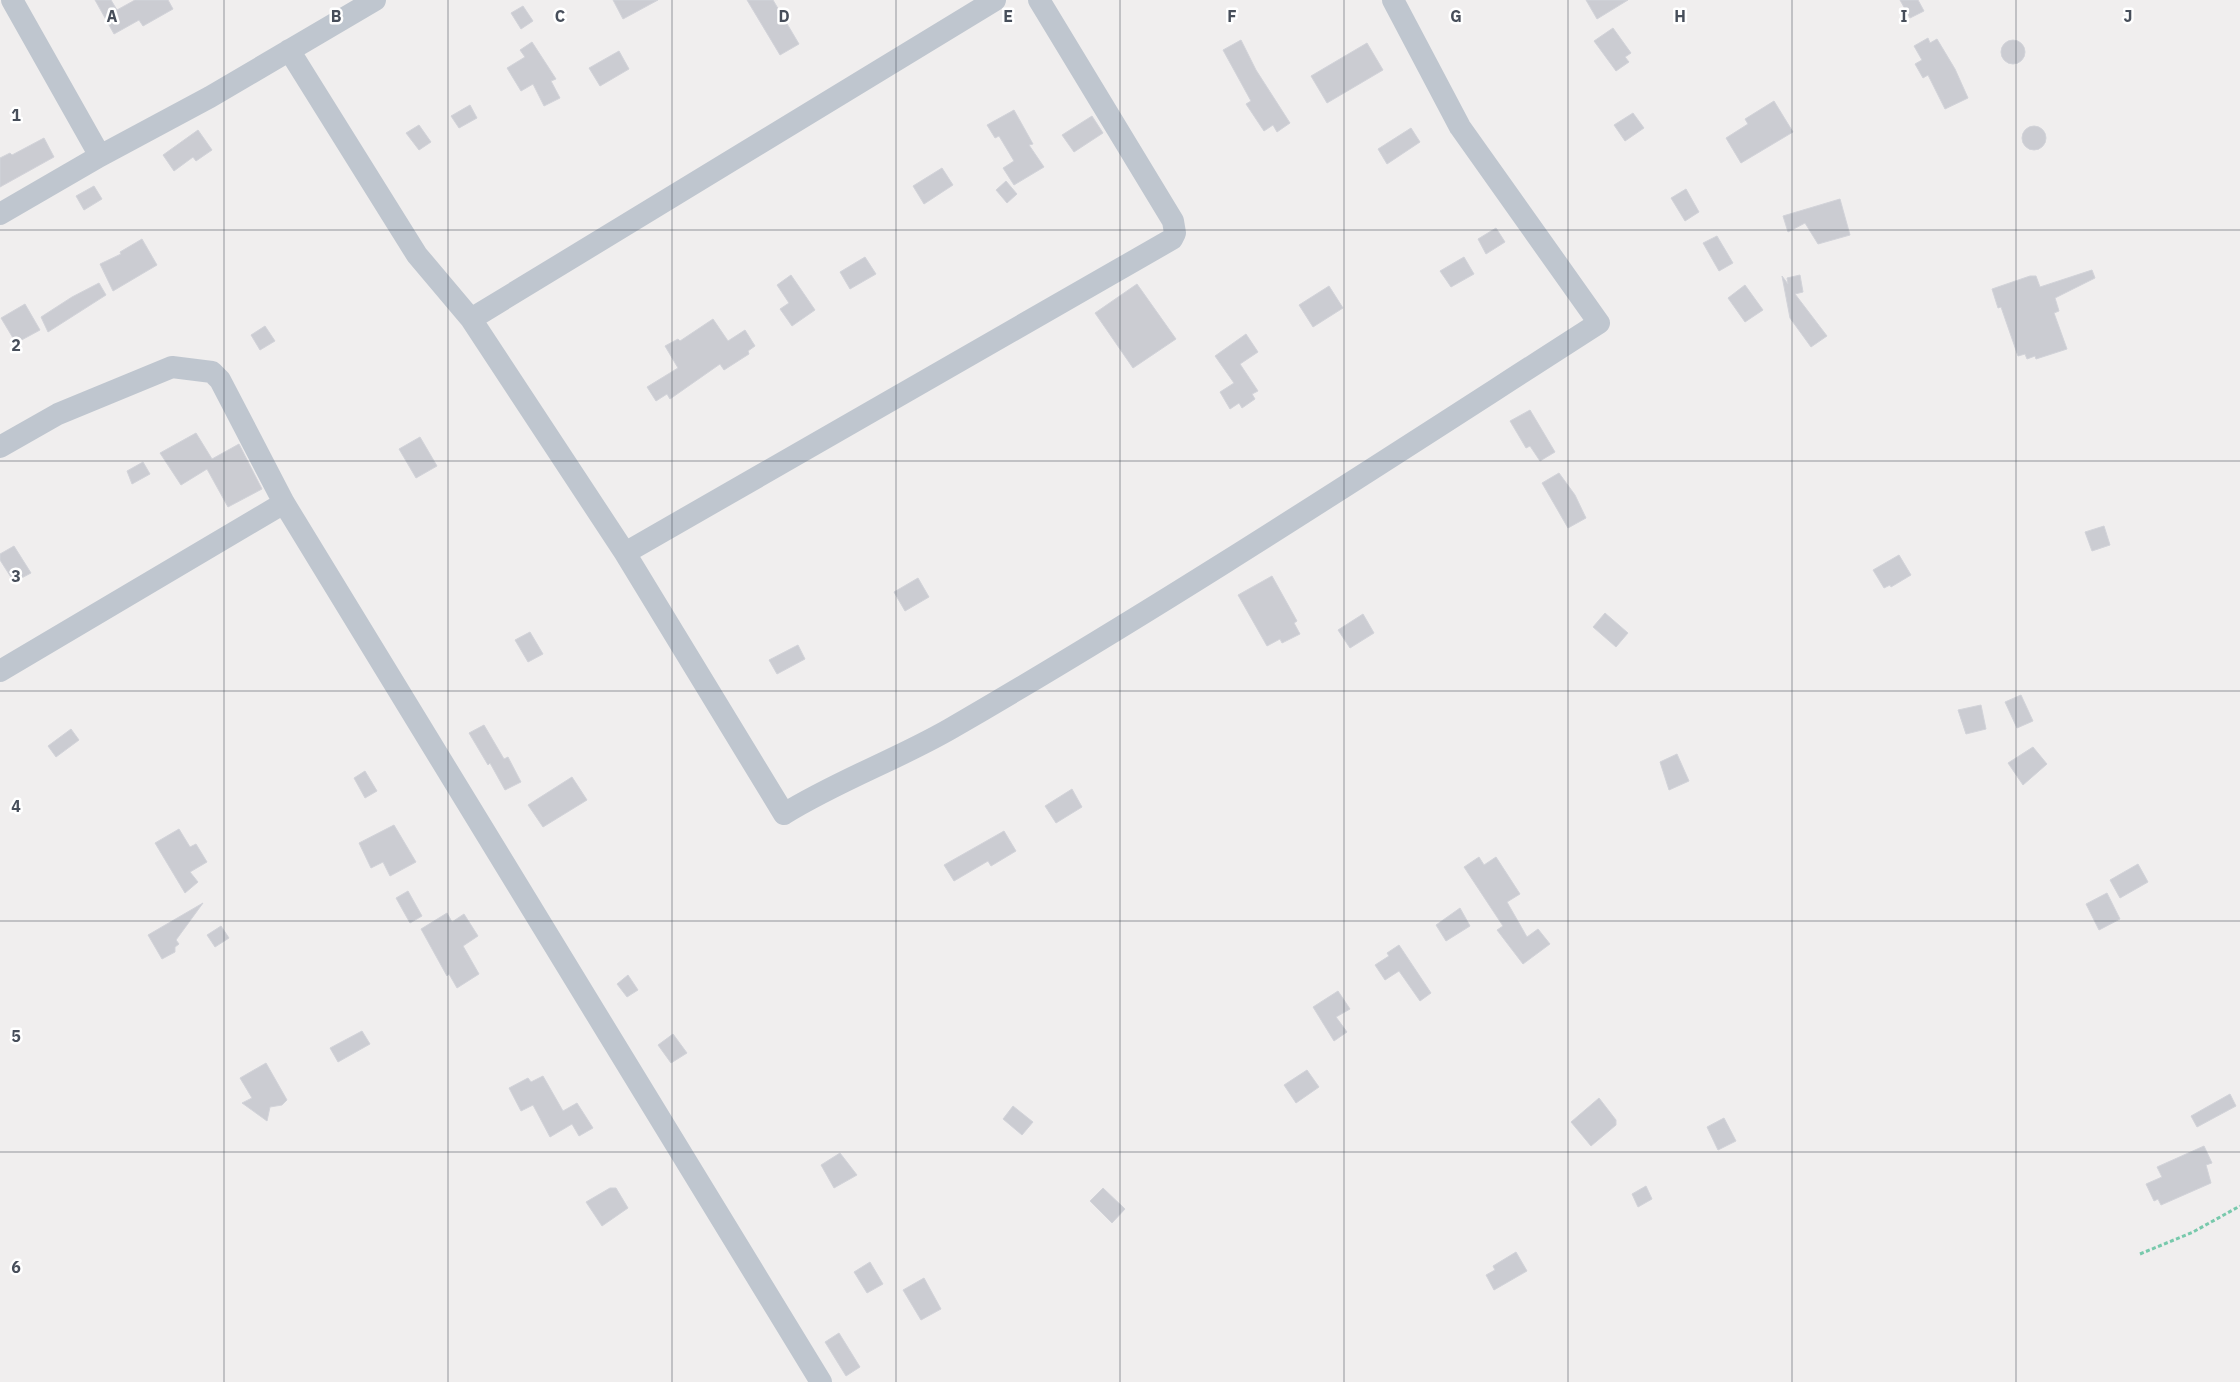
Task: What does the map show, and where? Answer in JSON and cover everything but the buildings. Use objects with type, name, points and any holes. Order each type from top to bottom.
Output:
[{"type":"street","points":[[12,0],[100,156]]},
{"type":"street","points":[[0,214],[100,156],[210,97],[375,0]]},
{"type":"street","points":[[471,319],[995,0]]},
{"type":"street","points":[[625,553],[1172,239],[1175,227],[1173,221],[1040,0]]},
{"type":"street","points":[[289,50],[417,255],[471,319],[625,553],[784,814],[816,794],[947,730],[981,710],[1226,562],[1599,323],[1460,127],[1393,0]]},
{"type":"street","points":[[0,447],[58,414],[172,367],[212,372],[220,380],[284,503],[821,1382]]},
{"type":"street","points":[[0,671],[284,503]]},
{"type":"path","points":[[2140,1254],[2193,1232],[2240,1206]]}]
